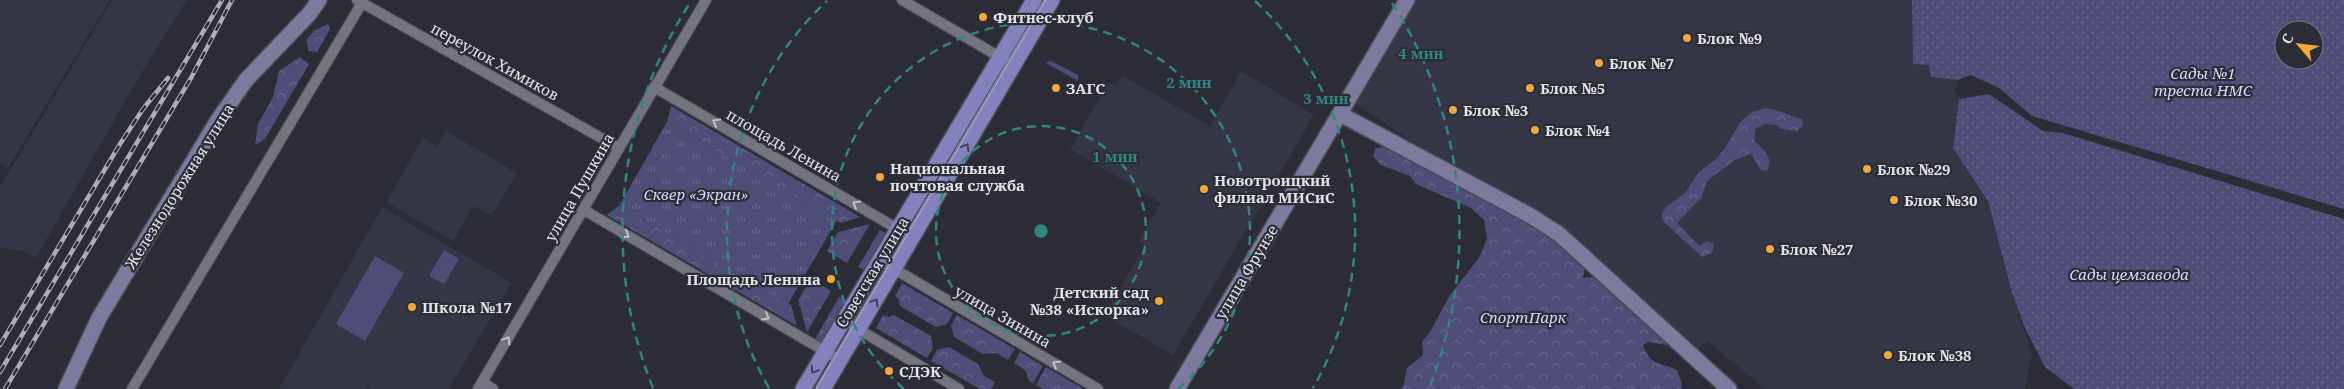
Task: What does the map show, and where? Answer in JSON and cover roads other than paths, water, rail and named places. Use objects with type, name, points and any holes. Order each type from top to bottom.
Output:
[{"type":"main road","name":"Советская улица","points":[[803,389],[1034,0]]},
{"type":"main road","name":"Советская улица","points":[[823,389],[1052,0]]},
{"type":"street","name":"Железнодорожная улица","points":[[66,389],[99,318],[218,120],[246,80],[310,13],[319,0]]},
{"type":"street","name":"улица Пушкина","points":[[480,386],[706,0]]},
{"type":"street","points":[[902,0],[1014,65]]},
{"type":"street","name":"улица Фрунзе","points":[[1177,389],[1407,0]]},
{"type":"street","points":[[132,389],[359,1]]},
{"type":"street","name":"переулок Химиков","points":[[359,1],[619,148]]},
{"type":"street","name":"площадь Ленина","points":[[654,86],[912,237]]},
{"type":"street","points":[[1340,114],[1524,212],[1559,234],[1729,389]]},
{"type":"street","points":[[584,210],[840,360]]},
{"type":"street","name":"улица Зинина","points":[[879,260],[1098,389]]},
{"type":"street","points":[[844,320],[959,389]]},
{"type":"street","points":[[480,386],[493,389]]},
{"type":"tram line","points":[[816,389],[1046,0]]},
{"type":"railway","points":[[0,372],[222,0]]},
{"type":"railway","points":[[5,389],[191,78],[232,0]]},
{"type":"railway","points":[[0,345],[120,144],[143,109],[168,78]]},
{"type":"place","name":"Фитнес-клуб","points":[[983,17]]},
{"type":"place","name":"Блок №9","points":[[1687,38]]},
{"type":"place","name":"Блок №7","points":[[1599,63]]},
{"type":"place","name":"ЗАГС","points":[[1056,88]]},
{"type":"place","name":"Блок №5","points":[[1530,88]]},
{"type":"place","name":"Блок №3","points":[[1453,110]]},
{"type":"place","name":"Блок №4","points":[[1535,130]]},
{"type":"place","name":"Блок №29","points":[[1867,169]]},
{"type":"place","name":"Национальная почтовая служба","points":[[880,177]]},
{"type":"place","name":"Новотроицкий филиал МИСиС","points":[[1204,189]]},
{"type":"place","name":"Блок №30","points":[[1894,200]]},
{"type":"place","name":"Блок №27","points":[[1770,249]]},
{"type":"place","name":"Площадь Ленина","points":[[831,279]]},
{"type":"place","name":"Детский сад №38 «Искорка»","points":[[1159,301]]},
{"type":"place","name":"Школа №17","points":[[412,307]]},
{"type":"place","name":"Блок №38","points":[[1888,355]]},
{"type":"place","name":"СДЭК","points":[[889,371]]},
{"type":"park label","name":"Сады №1 треста НМС","points":[[2203,82]]},
{"type":"park label","name":"Сквер «Экран»","points":[[696,194]]},
{"type":"park label","name":"Сады цемзавода","points":[[2129,274]]},
{"type":"park label","name":"СпортПарк","points":[[1523,317]]}]
